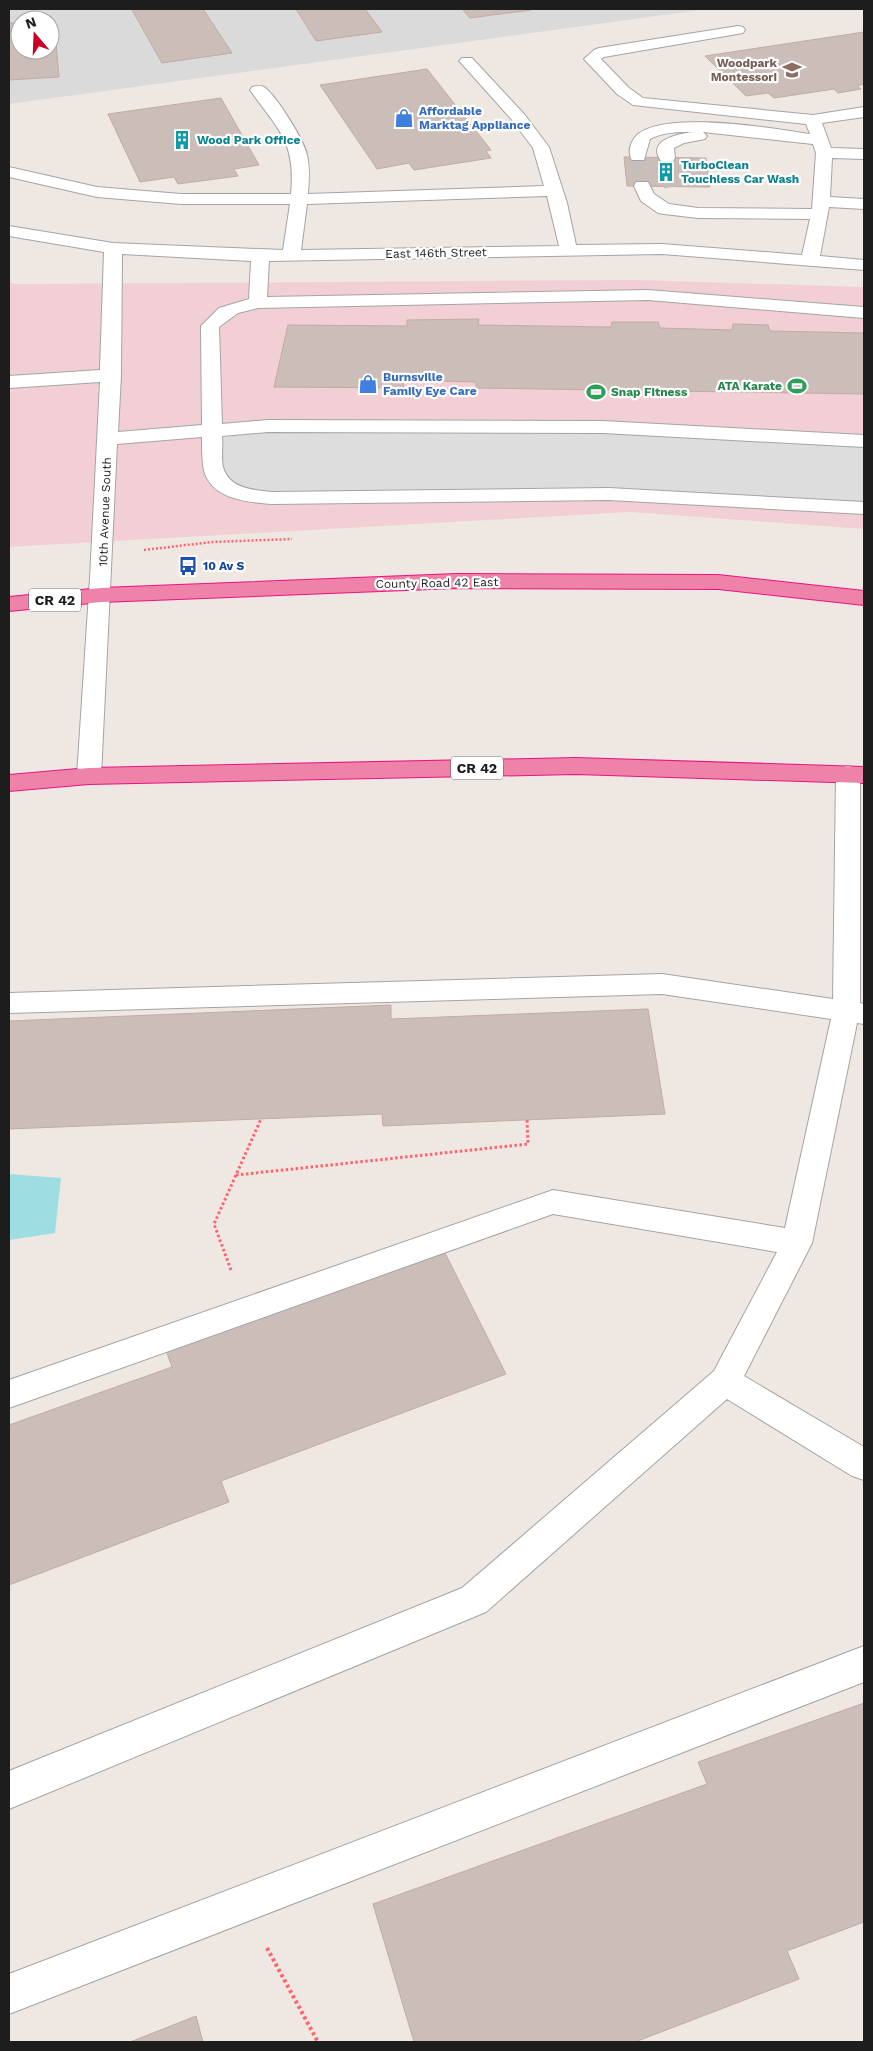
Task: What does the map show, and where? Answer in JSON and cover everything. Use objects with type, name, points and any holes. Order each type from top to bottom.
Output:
[{"type":"highway","name":"County Road 42 East","points":[[9,604],[101,595],[467,581],[718,582],[864,598]]},
{"type":"highway","name":"CR 42","points":[[9,783],[89,776],[576,766],[856,774]]},
{"type":"street","points":[[738,30],[599,53],[592,59],[623,91],[639,102],[813,120],[864,112]]},
{"type":"street","points":[[467,62],[518,117],[541,147],[569,251]]},
{"type":"street","points":[[258,90],[280,116],[300,154],[298,199],[291,256]]},
{"type":"street","points":[[810,261],[820,207],[822,146],[813,120]]},
{"type":"street","points":[[638,157],[640,140],[653,130],[680,127],[703,127],[756,133],[864,154]]},
{"type":"street","points":[[667,158],[666,146],[680,139],[694,136],[756,133]]},
{"type":"street","points":[[9,172],[97,192],[181,198],[298,199],[554,191]]},
{"type":"street","points":[[642,186],[647,196],[664,209],[712,213],[864,204]]},
{"type":"street","points":[[674,192],[676,198],[688,207],[712,213]]},
{"type":"street","name":"East 146th Street","points":[[9,231],[113,248],[260,256],[662,249],[864,266]]},
{"type":"street","name":"10th Avenue South","points":[[89,776],[103,554],[111,375],[113,248]]},
{"type":"street","points":[[258,304],[260,256]]},
{"type":"street","points":[[864,313],[648,295],[258,304],[238,306],[221,314],[210,326],[213,467],[220,482],[241,495],[272,498],[609,494],[864,508]]},
{"type":"street","points":[[9,382],[111,375]]},
{"type":"street","points":[[108,439],[268,426],[603,427],[864,441]]},
{"type":"street","points":[[9,1790],[474,1600],[725,1381],[797,1243],[855,1013],[856,774]]},
{"type":"street","points":[[9,1003],[662,984],[855,1013]]},
{"type":"street","points":[[9,1394],[552,1202],[797,1243]]},
{"type":"street","points":[[725,1381],[864,1465]]},
{"type":"street","points":[[9,1994],[864,1664]]},
{"type":"path","points":[[103,554],[212,542],[301,538]]},
{"type":"path","points":[[246,1310],[214,1224],[261,1118]]},
{"type":"path","points":[[236,1175],[528,1144],[527,1120]]},
{"type":"path","points":[[243,1904],[318,2042]]},
{"type":"shaded area","points":[[9,9],[708,9],[9,104]]},
{"type":"shaded area","points":[[637,280],[864,287],[864,529],[630,512],[9,547],[9,282],[16,284]]},
{"type":"shaded area","points":[[603,427],[864,441],[864,508],[609,494],[272,498],[220,482],[213,429]]},
{"type":"water","points":[[9,1174],[61,1178],[55,1233],[9,1240]]},
{"type":"building","points":[[203,9],[232,53],[162,63],[132,10]]},
{"type":"building","points":[[296,9],[365,9],[382,32],[316,41]]},
{"type":"building","points":[[462,9],[530,9],[531,10],[470,18]]},
{"type":"building","points":[[9,23],[10,60],[58,60],[59,77],[9,80]]},
{"type":"building","name":"Woodpark Montessori","points":[[864,32],[864,84],[857,86],[861,89],[838,93],[834,89],[774,98],[768,93],[746,96],[705,56]]},
{"type":"building","name":"Affordable Marktag Appliance","points":[[427,69],[491,150],[486,151],[491,158],[414,170],[409,163],[377,169],[320,85]]},
{"type":"building","name":"Wood Park Office","points":[[221,98],[259,165],[234,169],[238,176],[178,184],[174,177],[140,182],[108,114]]},
{"type":"building","name":"TurboClean Touchless Car Wash","points":[[624,157],[706,158],[710,187],[627,186]]},
{"type":"building","points":[[479,319],[478,325],[611,327],[612,322],[658,322],[660,328],[732,330],[733,324],[768,325],[770,331],[864,333],[864,394],[476,388],[476,382],[403,380],[404,388],[274,387],[288,325],[407,326],[407,320]]},
{"type":"building","points":[[391,1005],[391,1019],[648,1009],[665,1114],[383,1126],[382,1114],[9,1129],[9,1021]]},
{"type":"building","points":[[442,1247],[506,1374],[221,1481],[229,1502],[9,1585],[9,1425],[172,1367],[164,1345]]},
{"type":"building","points":[[864,1703],[864,1922],[787,1951],[799,1979],[635,2042],[414,2042],[373,1904],[707,1784],[698,1762]]},
{"type":"building","points":[[196,2016],[203,2042],[130,2042]]},
{"type":"tunnel","points":[[638,157],[642,186]]},
{"type":"tunnel","points":[[667,158],[672,187]]},
{"type":"place","name":"Woodpark Montessori","points":[[792,70]]},
{"type":"place","name":"Affordable Marktag Appliance","points":[[404,118]]},
{"type":"place","name":"Wood Park Office","points":[[182,140]]},
{"type":"place","name":"TurboClean Touchless Car Wash","points":[[666,172]]},
{"type":"place","name":"Burnsville Family Eye Care","points":[[368,384]]},
{"type":"place","name":"ATA Karate","points":[[797,386]]},
{"type":"place","name":"Snap Fitness","points":[[596,392]]},
{"type":"place","name":"10 Av S","points":[[188,566]]}]
